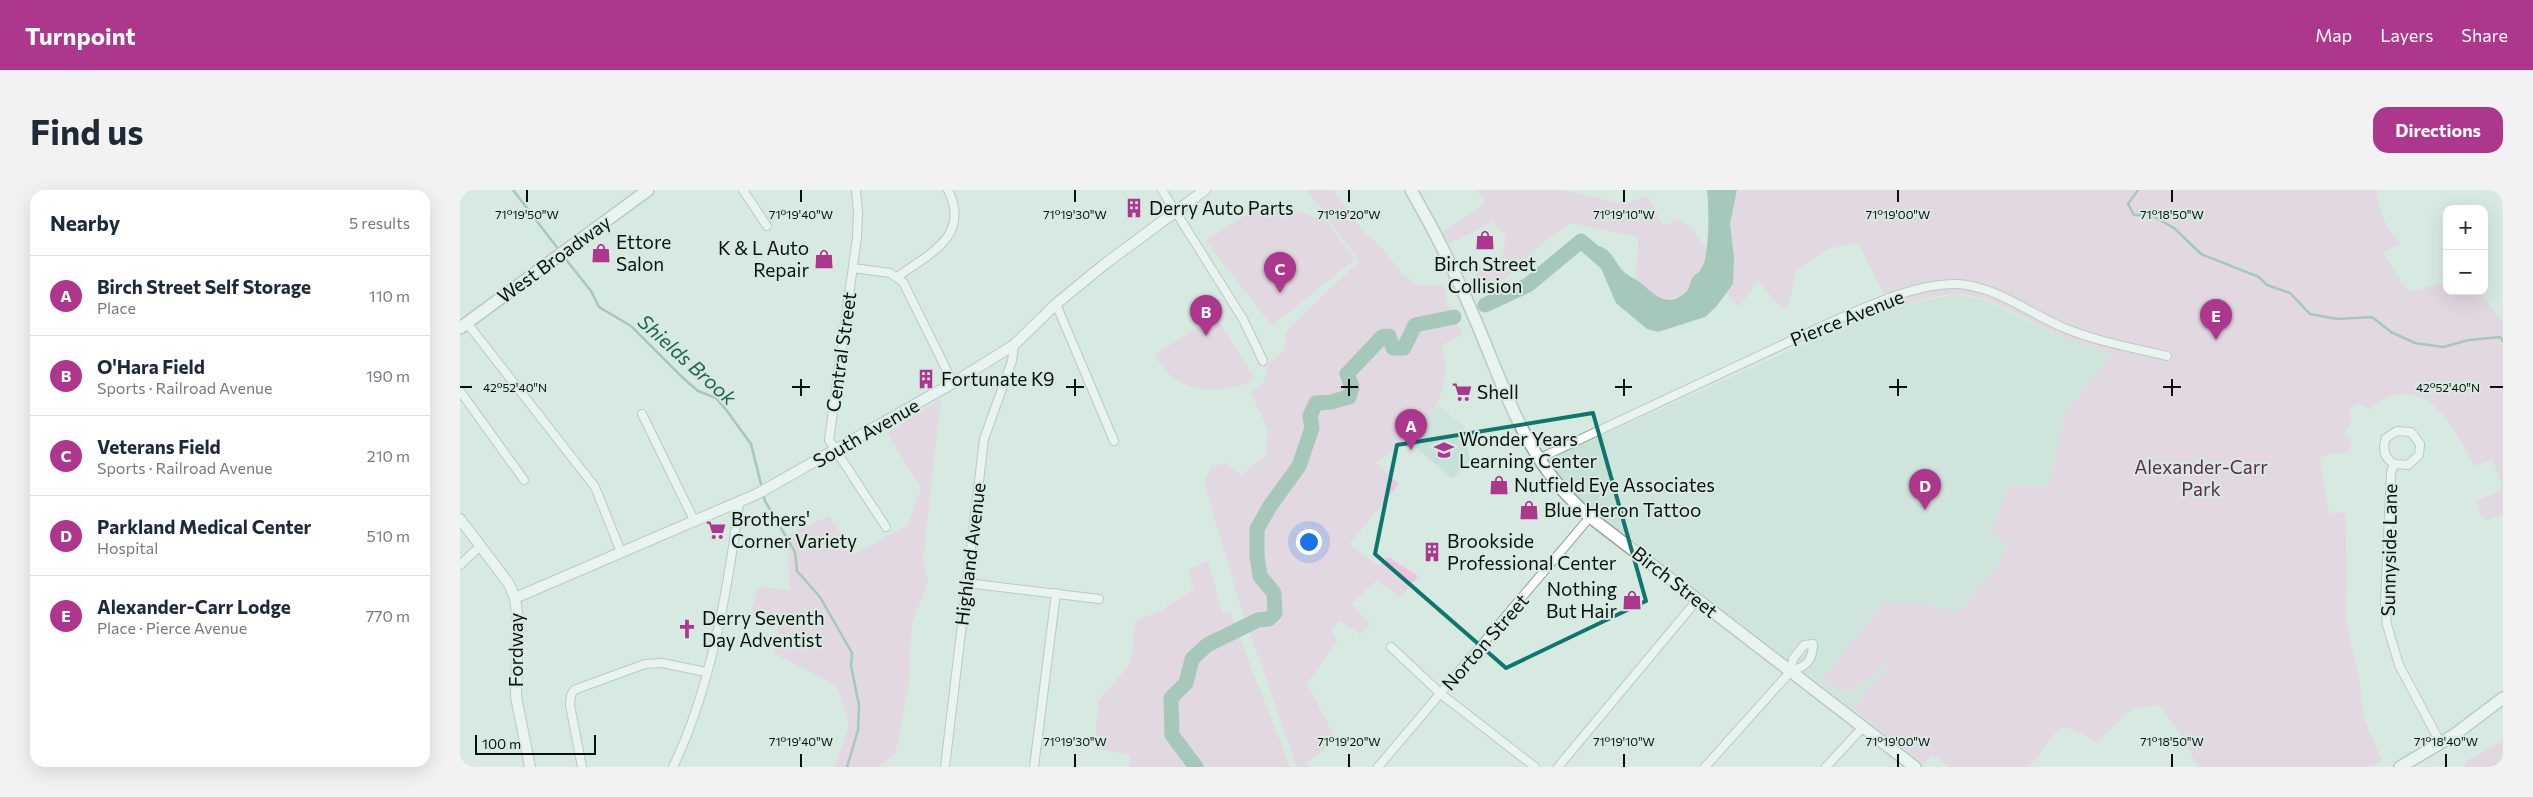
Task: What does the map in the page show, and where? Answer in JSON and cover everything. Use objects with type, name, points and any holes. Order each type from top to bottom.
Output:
[{"type":"main road","name":"West Broadway","points":[[463,326],[648,190]]},
{"type":"main road","name":"Birch Street","points":[[1411,190],[1471,310],[1517,418],[1538,459],[1565,495],[1590,517],[1915,767]]},
{"type":"main road","points":[[2400,767],[2441,744],[2503,698]]},
{"type":"street","points":[[743,190],[767,226]]},
{"type":"street","name":"Central Street","points":[[856,190],[858,222],[830,444],[886,527]]},
{"type":"street","points":[[897,276],[938,247],[950,234],[956,212],[948,190]]},
{"type":"street","points":[[1162,190],[1243,320],[1264,361]]},
{"type":"street","name":"South Avenue","points":[[515,598],[757,494],[953,383],[1014,345],[1056,304],[1204,190]]},
{"type":"street","points":[[853,268],[882,271],[897,276],[913,298],[953,383]]},
{"type":"street","name":"Pierce Avenue","points":[[1538,459],[1844,316],[1875,304],[1940,286],[1959,284],[1985,290],[2070,330],[2167,356]]},
{"type":"street","points":[[1056,304],[1114,441]]},
{"type":"street","points":[[463,326],[592,482],[604,506],[621,552]]},
{"type":"street","name":"Highland Avenue","points":[[945,767],[984,439],[1012,361],[1014,345]]},
{"type":"street","points":[[460,391],[524,480]]},
{"type":"street","points":[[642,414],[695,522]]},
{"type":"street","name":"Sunnyside Lane","points":[[2397,431],[2411,432],[2418,440],[2419,455],[2408,465],[2394,464],[2388,460],[2384,451],[2386,438],[2397,431]]},
{"type":"street","name":"Sunnyside Lane","points":[[2394,464],[2391,473],[2389,497],[2385,604],[2387,626],[2399,665],[2441,744]]},
{"type":"street","points":[[673,767],[696,710],[706,672],[726,589],[739,502]]},
{"type":"street","name":"Norton Street","points":[[1378,767],[1590,517]]},
{"type":"street","name":"Fordway","points":[[460,519],[509,584],[515,598],[518,621],[516,692],[530,767]]},
{"type":"street","points":[[460,565],[480,546]]},
{"type":"street","points":[[967,583],[1099,599]]},
{"type":"street","points":[[1034,767],[1056,593]]},
{"type":"street","points":[[1558,767],[1698,600]]},
{"type":"street","points":[[1391,648],[1441,694],[1535,767]]},
{"type":"street","points":[[582,767],[570,704],[571,695],[574,690],[646,664],[662,663],[706,672]]},
{"type":"street","points":[[1705,767],[1791,671]]},
{"type":"street","points":[[1826,767],[1863,726]]},
{"type":"highlighted area","points":[[1593,413],[1646,601],[1506,668],[1375,554],[1397,445]]},
{"type":"shaded area","points":[[1707,190],[1737,190],[1730,224],[1734,258],[1733,284],[1716,307],[1705,317],[1658,332],[1647,329],[1616,303],[1597,259],[1588,250],[1592,246],[1603,247],[1610,253],[1624,272],[1662,299],[1674,299],[1680,296],[1687,291],[1692,279],[1704,263],[1708,231]]},
{"type":"shaded area","points":[[1957,294],[1987,301],[2050,332],[2098,349],[2160,365],[1961,611],[1924,619],[1853,709],[1572,494],[1545,461],[1865,317],[1904,305]]},
{"type":"shaded area","name":"Wonder Years Learning Center","points":[[1438,406],[1464,426],[1470,461],[1452,479],[1407,439]]},
{"type":"green space","points":[[1307,190],[1334,190],[1361,229],[1386,252],[1401,273],[1417,285],[1444,286],[1447,303],[1462,334],[1442,345],[1445,366],[1444,385],[1439,400],[1430,414],[1406,439],[1376,463],[1399,484],[1349,544],[1379,566],[1388,557],[1418,576],[1400,598],[1377,580],[1352,604],[1370,624],[1360,634],[1339,621],[1331,630],[1337,642],[1307,683],[1336,740],[1307,763],[1308,767],[1297,767],[1241,608],[1204,483],[1211,467],[1226,463],[1241,475],[1266,455],[1268,430],[1251,393],[1264,382],[1268,364],[1284,351],[1286,333],[1293,324],[1359,261]]},
{"type":"green space","points":[[1477,190],[1562,190],[1624,204],[1647,196],[1664,226],[1678,220],[1692,227],[1707,250],[1701,270],[1693,276],[1688,290],[1676,297],[1665,300],[1655,296],[1636,280],[1638,237],[1571,223],[1549,237],[1505,278],[1478,296],[1468,281],[1503,255],[1506,235],[1492,222],[1449,244],[1442,233],[1486,203]]},
{"type":"green space","name":"Alexander-Carr Park","points":[[1737,190],[2378,190],[2381,212],[2387,226],[2401,243],[2383,253],[2405,288],[2414,291],[2443,282],[2443,295],[2482,295],[2503,323],[2503,514],[2488,520],[2480,515],[2477,501],[2502,489],[2493,460],[2475,466],[2444,416],[2422,398],[2408,394],[2393,395],[2369,409],[2357,403],[2349,411],[2352,421],[2344,433],[2352,441],[2349,452],[2328,454],[2320,458],[2329,513],[2346,512],[2347,625],[2359,678],[2364,719],[2382,761],[2366,767],[2198,767],[2181,735],[2160,705],[2132,709],[2097,742],[2072,729],[2060,727],[2029,767],[1950,767],[1932,754],[1924,764],[1853,709],[1894,657],[1849,692],[1831,687],[1822,679],[1885,602],[1929,604],[1954,612],[1961,611],[1999,563],[2007,545],[1992,531],[2008,486],[2049,486],[2065,414],[2111,355],[2118,354],[2066,338],[1993,302],[1970,295],[1958,294],[1924,299],[1891,309],[1858,242],[1828,249],[1795,271],[1792,291],[1786,310],[1777,304],[1758,280],[1739,307],[1727,293],[1731,285],[1734,268],[1730,233],[1732,207]]},
{"type":"green space","points":[[1274,207],[1288,208],[1326,221],[1355,259],[1272,326],[1206,241],[1250,212]]},
{"type":"green space","points":[[1215,316],[1255,379],[1242,385],[1213,390],[1186,384],[1174,378],[1163,368],[1155,355]]},
{"type":"green space","points":[[941,399],[923,559],[928,580],[912,625],[908,689],[895,753],[879,767],[834,767],[849,725],[837,686],[773,653],[780,620],[751,610],[758,587],[789,590],[788,535],[829,516],[855,554],[908,525],[921,488],[887,433]]},
{"type":"green space","points":[[1208,561],[1223,614],[1230,612],[1290,767],[1128,767],[1131,755],[1095,749],[1098,701],[1131,663],[1135,621],[1160,611],[1194,589],[1188,569]]},
{"type":"green space","points":[[2503,741],[2503,767],[2464,767],[2466,761]]},
{"type":"waterway","name":"Shields Brook","points":[[513,190],[559,250]]},
{"type":"waterway","points":[[2138,190],[2128,204],[2134,215],[2151,215],[2174,228],[2201,254],[2259,277],[2267,285],[2290,293],[2310,314],[2337,319],[2372,317],[2391,332],[2415,343],[2443,347],[2469,340],[2500,337],[2503,341]]},
{"type":"waterway","points":[[1485,305],[1528,285],[1581,241],[1604,261]]},
{"type":"waterway","name":"Shields Brook","points":[[564,257],[591,291],[599,307],[631,326],[698,391],[716,398],[751,444],[762,488]]},
{"type":"waterway","points":[[1196,767],[1172,735],[1171,698],[1186,683],[1192,659],[1207,645],[1258,620],[1269,619],[1275,613],[1274,593],[1260,576],[1257,557],[1257,529],[1270,506],[1299,466],[1312,428],[1310,416],[1316,403],[1331,402],[1349,397],[1352,387],[1347,374],[1382,337],[1389,336],[1393,348],[1404,348],[1415,325],[1454,317]]},
{"type":"waterway","name":"Shields Brook","points":[[763,493],[765,501],[795,552],[797,571],[820,597],[852,653],[851,666],[859,705],[858,730],[847,767]]},
{"type":"place","name":"Derry Auto Parts","points":[[1134,208]]},
{"type":"place","name":"Birch Street Collision","points":[[1485,240]]},
{"type":"place","name":"Ettore Salon","points":[[601,253]]},
{"type":"place","name":"K & L Auto Repair","points":[[824,259]]},
{"type":"place","name":"Veterans Field","points":[[1280,293]]},
{"type":"place","name":"O'Hara Field","points":[[1206,336]]},
{"type":"place","name":"Alexander-Carr Lodge","points":[[2216,340]]},
{"type":"place","name":"Fortunate K9","points":[[926,379]]},
{"type":"place","name":"Shell","points":[[1462,392]]},
{"type":"place","name":"Birch Street Self Storage","points":[[1411,450]]},
{"type":"place","name":"Wonder Years Learning Center","points":[[1444,450]]},
{"type":"place","name":"Nutfield Eye Associates","points":[[1499,485]]},
{"type":"place","name":"Blue Heron Tattoo","points":[[1529,510]]},
{"type":"place","name":"Parkland Medical Center","points":[[1925,510]]},
{"type":"place","name":"Brothers' Corner Variety","points":[[716,530]]},
{"type":"place","name":"Brookside Professional Center","points":[[1432,552]]},
{"type":"place","name":"Nothing But Hair","points":[[1632,600]]},
{"type":"place","name":"Derry Seventh Day Adventist","points":[[687,629]]}]
